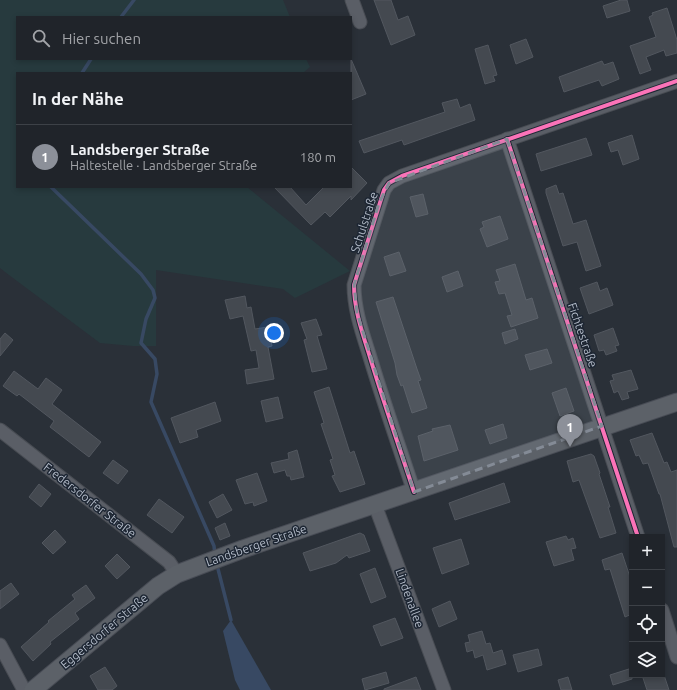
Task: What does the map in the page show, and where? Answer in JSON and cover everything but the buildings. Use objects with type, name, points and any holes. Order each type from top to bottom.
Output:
[{"type":"main road","name":"Landsberger Straße","points":[[176,574],[216,558],[414,492],[602,426],[677,402]]},
{"type":"main road","name":"Eggersdorfer Straße","points":[[33,690],[158,586],[176,574]]},
{"type":"street","points":[[352,0],[360,22]]},
{"type":"street","name":"Schulstraße","points":[[414,492],[356,313],[354,285],[384,190],[389,183],[402,176],[677,81]]},
{"type":"street","name":"Fichtestraße","points":[[507,139],[637,534]]},
{"type":"street","name":"Fredersdorfer Straße","points":[[0,430],[169,562],[176,574]]},
{"type":"street","name":"Lindenallee","points":[[375,505],[444,690]]},
{"type":"street","points":[[665,619],[677,656]]},
{"type":"street","points":[[0,645],[24,690]]},
{"type":"highlighted area","points":[[507,139],[602,426],[414,492],[357,313],[354,285],[379,203],[389,183]]},
{"type":"green space","points":[[0,0],[283,0],[290,16],[16,16],[16,60],[306,60],[310,67],[304,72],[16,72],[16,188],[248,188],[350,271],[295,298],[283,289],[156,270],[156,346],[133,346],[100,343],[0,268]]},
{"type":"water","points":[[231,620],[271,690],[240,690],[235,680],[223,631]]},
{"type":"waterway","points":[[122,16],[134,0]]},
{"type":"waterway","points":[[83,72],[90,60]]},
{"type":"waterway","points":[[52,188],[141,274],[153,290],[155,298],[146,319],[141,343],[155,359],[157,374],[151,402],[214,546],[215,555]]},
{"type":"waterway","points":[[217,565],[231,620]]},
{"type":"cycle path","points":[[414,492],[364,337],[354,294],[354,285],[384,190],[389,183],[402,176],[677,81]]},
{"type":"cycle path","points":[[507,139],[637,534]]},
{"type":"place","name":"Landsberger Straße","points":[[570,447]]}]
